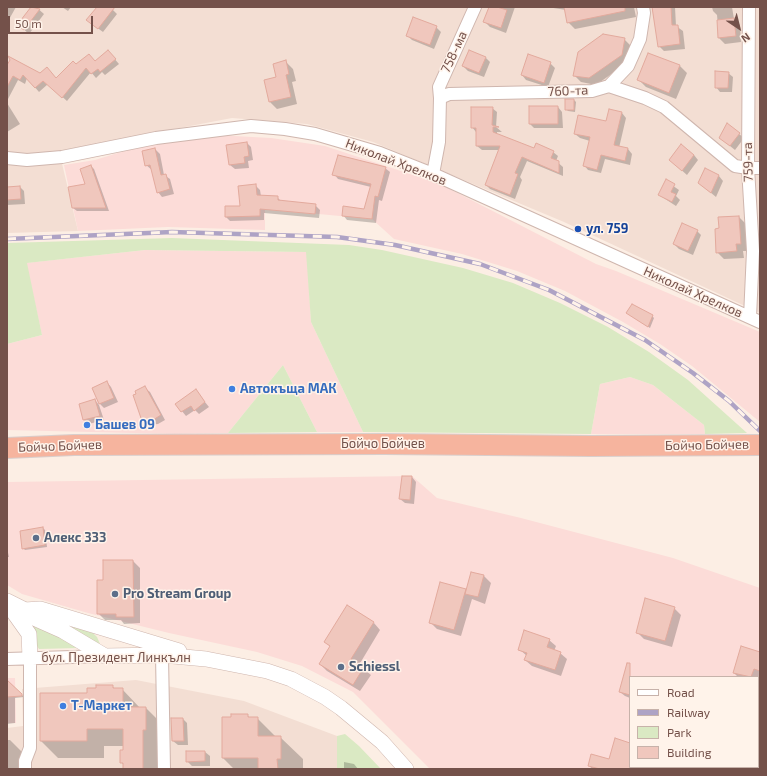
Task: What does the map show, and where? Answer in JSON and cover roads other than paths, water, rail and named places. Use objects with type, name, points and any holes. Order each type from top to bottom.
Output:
[{"type":"highway","name":"Бойчо Бойчев","points":[[8,449],[74,445],[705,446],[760,444]]},
{"type":"street","name":"758-ма","points":[[440,98],[439,87],[475,7]]},
{"type":"street","points":[[643,7],[644,13],[640,39],[628,66],[609,86],[645,98],[664,107],[735,166],[760,168]]},
{"type":"street","name":"759-та","points":[[748,7],[748,168],[755,319]]},
{"type":"street","name":"760-та","points":[[440,98],[449,94],[592,91],[609,86]]},
{"type":"street","points":[[433,174],[439,142],[440,98]]},
{"type":"street","name":"Николай Хрелков","points":[[7,158],[27,160],[62,157],[156,138],[251,126],[285,129],[349,143],[380,153],[433,174],[755,319]]},
{"type":"street","points":[[7,602],[25,610],[36,619],[63,630],[104,656],[109,649],[111,640],[104,629]]},
{"type":"street","points":[[7,602],[29,634],[30,748],[25,761],[25,769]]},
{"type":"street","points":[[25,610],[40,609],[206,659]]},
{"type":"street","points":[[162,656],[164,769]]},
{"type":"street","name":"бул. Президент Линкълн","points":[[7,658],[162,656],[206,659],[267,671],[307,686],[341,708],[382,742],[406,769]]},
{"type":"railway","points":[[7,239],[172,232],[337,237],[395,245],[480,264],[549,290],[645,340],[693,373],[729,401],[760,431]]},
{"type":"place","name":"ул. 759","points":[[578,229]]},
{"type":"place","name":"Автокъща МАК","points":[[232,389]]},
{"type":"place","name":"Башев 09","points":[[87,425]]},
{"type":"place","name":"Алекс 333","points":[[36,538]]},
{"type":"place","name":"Pro Stream Group","points":[[115,594]]},
{"type":"place","name":"Schiessl","points":[[341,667]]},
{"type":"place","name":"Т-Маркет","points":[[63,706]]}]
